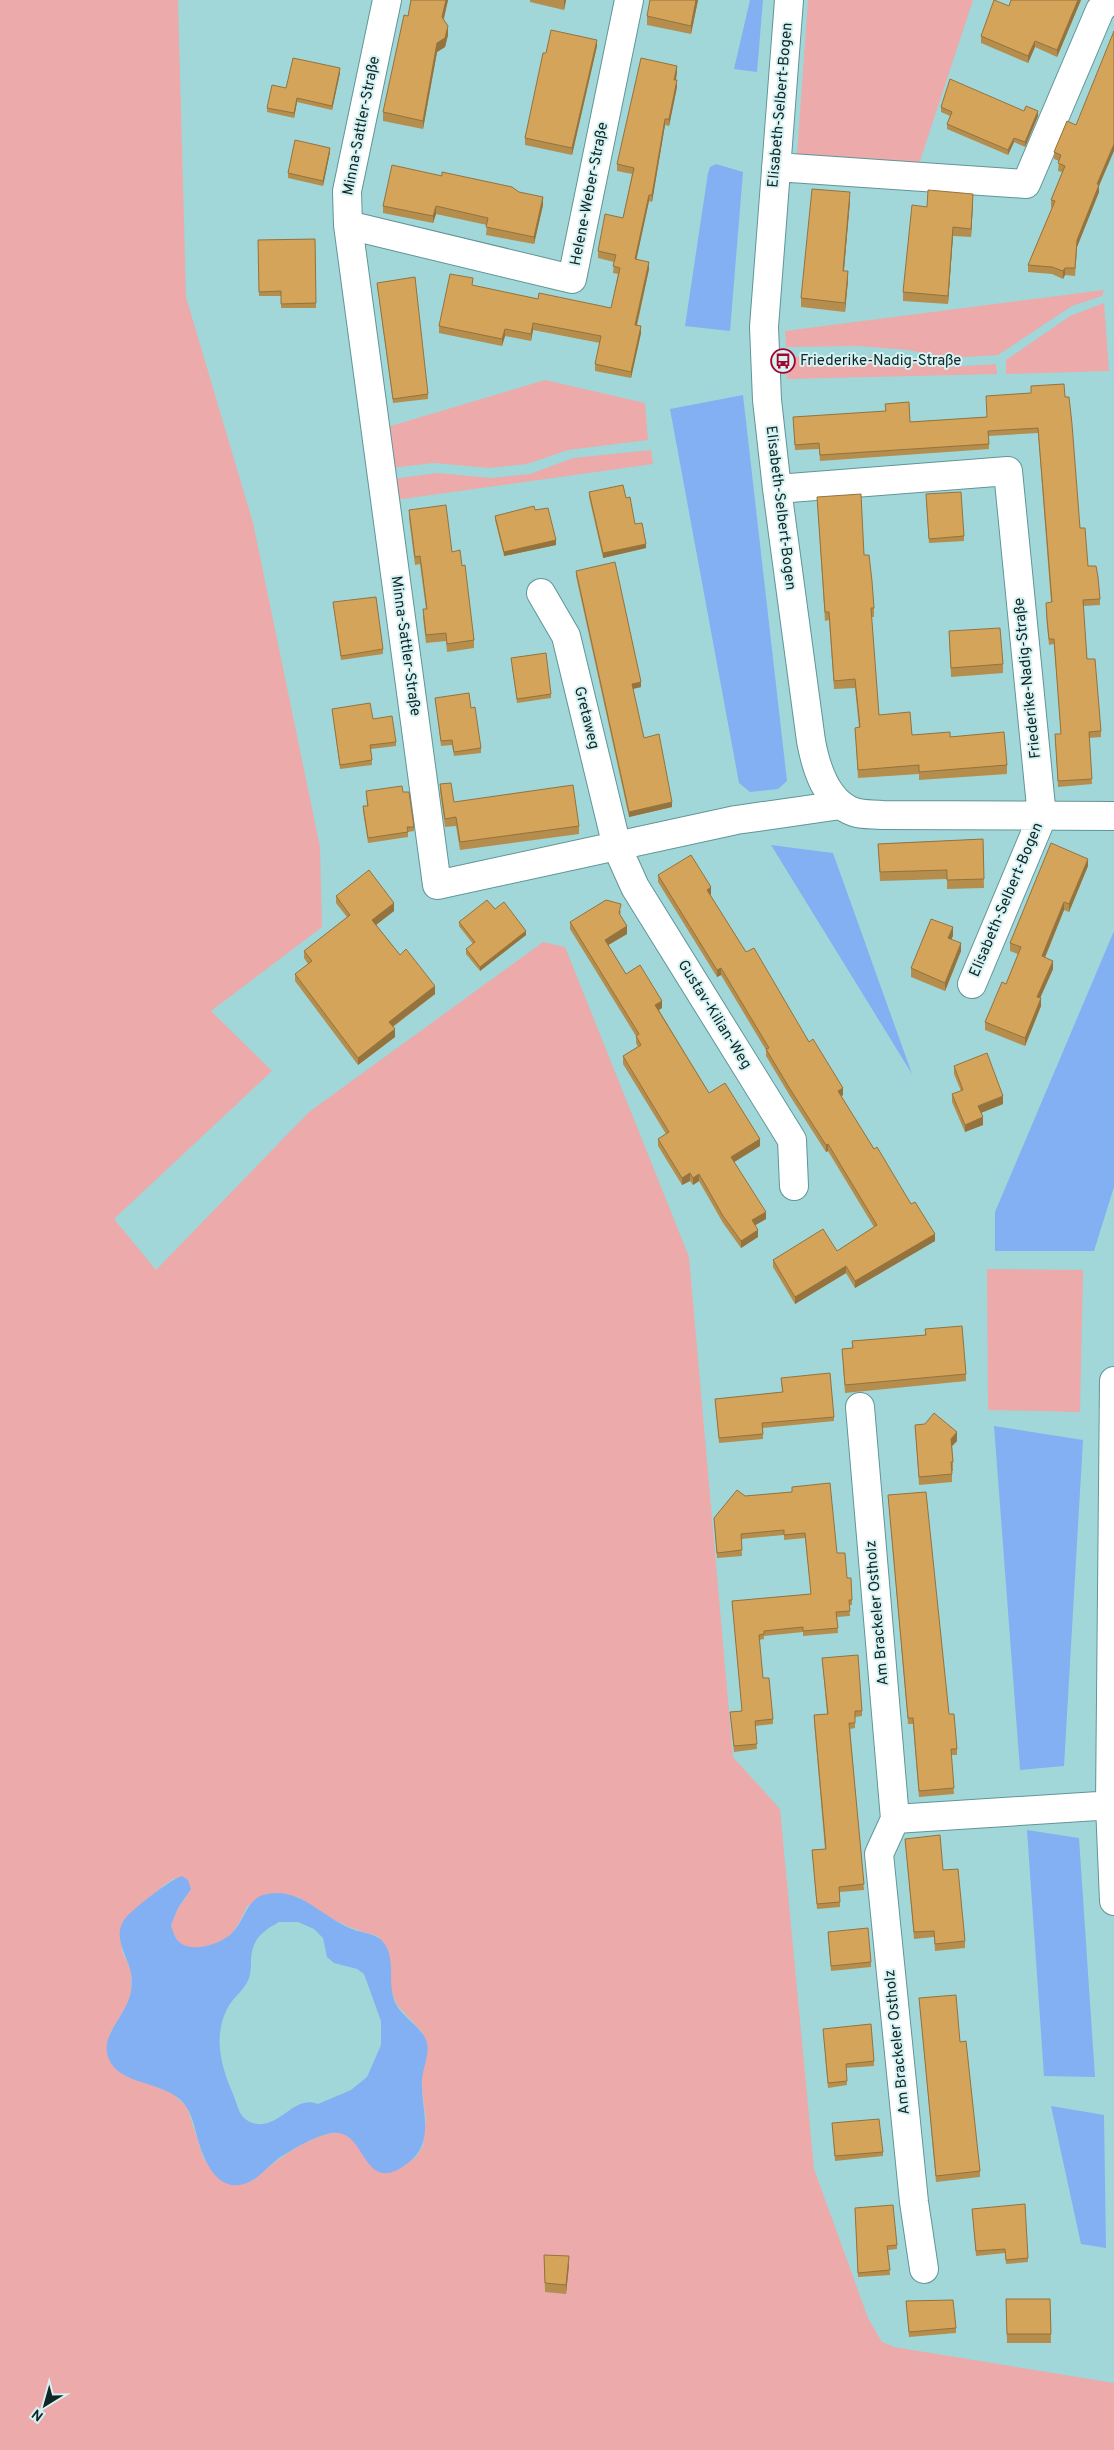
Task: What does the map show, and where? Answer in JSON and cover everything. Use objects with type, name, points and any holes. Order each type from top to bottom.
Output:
[{"type":"street","name":"Minna-Sattler-Straße","points":[[387,0],[347,191],[348,225],[437,885],[736,820],[841,805]]},
{"type":"street","name":"Helene-Weber-Straße","points":[[348,225],[572,279],[629,0]]},
{"type":"street","name":"Elisabeth-Selbert-Bogen","points":[[790,0],[764,336],[767,400],[777,489],[812,750],[826,789],[841,805],[855,812],[882,815],[1114,816]]},
{"type":"street","points":[[776,167],[1026,184],[1100,10],[1109,0]]},
{"type":"street","name":"Friederike-Nadig-Straße","points":[[777,489],[1008,471],[1042,816]]},
{"type":"street","name":"Gretaweg","points":[[541,594],[566,636],[617,847]]},
{"type":"street","name":"Elisabeth-Selbert-Bogen","points":[[972,984],[1042,816]]},
{"type":"street","name":"Gustav-Kilian-Weg","points":[[617,847],[635,887],[792,1140],[794,1186]]},
{"type":"street","points":[[1114,1381],[1112,1805],[1114,1901]]},
{"type":"street","name":"Am Brackeler Ostholz","points":[[860,1407],[895,1819],[878,1854],[914,2202],[924,2268]]},
{"type":"street","points":[[895,1819],[1112,1805]]},
{"type":"shaded area","points":[[0,0],[178,0],[186,297],[253,523],[320,847],[322,927],[211,1011],[272,1071],[114,1219],[156,1270],[309,1112],[543,942],[565,947],[689,1257],[733,1757],[780,1809],[814,2169],[868,2318],[882,2342],[894,2347],[1114,2383],[1114,2450],[0,2450]],"holes":[[[175,1878],[187,1896],[178,1908],[171,1925],[178,1941],[188,1947],[207,1946],[230,1935],[248,1905],[299,1897],[337,1921],[378,1936],[390,1960],[391,1990],[397,2005],[423,2033],[421,2083],[426,2120],[423,2146],[416,2157],[398,2170],[366,2160],[354,2140],[344,2134],[331,2134],[301,2145],[286,2154],[252,2181],[204,2160],[187,2107],[172,2093],[123,2074],[110,2033],[129,2002],[131,1989],[131,1970],[122,1951],[121,1930],[124,1920],[164,1885]]]},
{"type":"shaded area","points":[[808,0],[973,0],[919,164],[797,155]]},
{"type":"shaded area","points":[[1104,290],[1102,296],[1072,306],[998,355],[950,358],[908,350],[858,346],[786,347],[785,331]]},
{"type":"shaded area","points":[[1104,303],[1109,371],[1006,374],[1006,360],[1070,316]]},
{"type":"shaded area","points":[[861,356],[950,367],[996,364],[997,374],[787,379],[785,357]]},
{"type":"shaded area","points":[[545,380],[645,403],[648,440],[568,450],[527,464],[489,468],[434,463],[390,468],[384,428]]},
{"type":"shaded area","points":[[651,450],[653,464],[395,500],[392,479],[437,473],[492,478],[530,474],[573,458]]},
{"type":"shaded area","points":[[987,1269],[1083,1270],[1080,1412],[988,1410]]},
{"type":"water","points":[[750,0],[763,0],[757,72],[734,69]]},
{"type":"water","points":[[716,164],[743,172],[730,331],[685,326],[708,173],[710,167]]},
{"type":"water","points":[[743,395],[787,781],[778,789],[750,792],[739,783],[670,409]]},
{"type":"water","points":[[771,845],[833,853],[912,1074]]},
{"type":"water","points":[[1114,931],[1114,1187],[1094,1251],[995,1251],[995,1212]]},
{"type":"water","points":[[994,1426],[1083,1440],[1064,1766],[1020,1770]]},
{"type":"water","points":[[1027,1830],[1079,1838],[1095,2077],[1044,2076]]},
{"type":"water","points":[[182,1876],[188,1880],[191,1889],[178,1908],[171,1925],[178,1940],[187,1946],[207,1946],[225,1938],[236,1928],[248,1908],[258,1897],[277,1893],[297,1897],[342,1925],[376,1936],[383,1942],[389,1953],[392,1991],[397,2006],[424,2035],[427,2044],[422,2079],[425,2135],[417,2154],[408,2163],[388,2173],[379,2172],[372,2167],[347,2136],[339,2133],[327,2134],[282,2156],[251,2181],[240,2185],[231,2185],[222,2181],[210,2168],[201,2149],[191,2115],[180,2099],[160,2088],[127,2076],[118,2071],[111,2063],[107,2053],[107,2044],[129,2000],[132,1985],[131,1971],[121,1945],[121,1926],[134,1909]],"holes":[[[279,1922],[298,1922],[314,1929],[323,1938],[327,1957],[334,1963],[357,1969],[364,1974],[381,2021],[381,2045],[367,2077],[351,2090],[318,2104],[309,2102],[301,2104],[271,2122],[253,2123],[242,2115],[225,2073],[220,2052],[220,2030],[227,2009],[249,1978],[252,1952],[259,1936]]]},
{"type":"water","points":[[1051,2106],[1104,2115],[1106,2248],[1081,2244]]},
{"type":"building","points":[[411,0],[446,0],[442,17],[448,26],[445,38],[437,43],[423,121],[383,112],[404,15],[408,16]]},
{"type":"building","points":[[650,0],[696,0],[691,26],[647,16]]},
{"type":"building","points":[[994,0],[1009,6],[1011,0],[1078,0],[1057,50],[1035,41],[1028,56],[981,36]]},
{"type":"building","points":[[551,30],[597,40],[572,148],[525,138],[543,53],[546,53]]},
{"type":"building","points":[[1114,31],[1114,144],[1077,240],[1075,268],[1065,268],[1063,271],[1052,267],[1028,265],[1055,201],[1051,200],[1065,166],[1058,163],[1061,155],[1054,152],[1067,121],[1076,125]]},
{"type":"building","points":[[293,58],[340,68],[332,106],[297,98],[294,113],[267,108],[272,85],[286,88]]},
{"type":"building","points":[[641,58],[677,66],[674,80],[677,80],[669,119],[665,119],[652,195],[649,195],[635,259],[649,262],[635,325],[641,326],[631,372],[595,364],[601,336],[533,323],[531,334],[505,329],[502,339],[439,326],[450,274],[473,278],[472,285],[538,299],[539,293],[611,308],[620,268],[613,266],[616,255],[598,251],[605,214],[623,218],[634,168],[617,164]]},
{"type":"building","points":[[950,79],[1024,111],[1026,106],[1038,111],[1025,142],[1014,138],[1008,150],[947,124],[952,112],[941,107]]},
{"type":"building","points":[[295,140],[330,148],[323,181],[288,173]]},
{"type":"building","points":[[392,165],[442,176],[442,172],[512,187],[519,192],[543,197],[534,237],[486,227],[488,218],[436,206],[433,216],[383,206]]},
{"type":"building","points":[[812,189],[850,192],[843,271],[848,271],[845,303],[801,298]]},
{"type":"building","points":[[928,190],[973,194],[971,229],[953,227],[948,296],[903,292],[912,205],[927,207]]},
{"type":"building","points":[[315,239],[316,303],[281,304],[281,291],[259,292],[258,240]]},
{"type":"building","points":[[415,277],[428,394],[393,399],[377,283]]},
{"type":"building","points":[[1064,384],[1065,397],[1069,397],[1072,424],[1080,528],[1085,528],[1088,566],[1096,566],[1098,577],[1100,599],[1083,600],[1087,659],[1095,659],[1101,731],[1089,732],[1092,779],[1058,781],[1055,734],[1061,734],[1054,639],[1049,639],[1047,619],[1046,603],[1052,602],[1038,428],[988,431],[989,444],[820,455],[819,443],[795,445],[793,417],[886,411],[885,404],[909,402],[910,422],[987,417],[986,396],[1031,393],[1031,386]]},
{"type":"building","points":[[623,485],[626,498],[630,497],[635,524],[642,523],[646,544],[603,553],[589,492]]},
{"type":"building","points":[[961,492],[964,536],[929,539],[926,494]]},
{"type":"building","points":[[861,494],[864,555],[869,555],[872,581],[874,608],[871,608],[879,715],[910,712],[912,735],[950,732],[950,737],[1004,732],[1007,765],[919,772],[919,765],[858,770],[855,728],[860,727],[855,679],[834,681],[829,612],[825,612],[817,497]]},
{"type":"building","points":[[446,505],[452,552],[460,550],[462,566],[465,565],[474,640],[447,644],[446,633],[426,635],[423,609],[427,609],[420,556],[415,557],[409,510]]},
{"type":"building","points":[[534,506],[535,510],[548,508],[556,540],[504,552],[495,516]]},
{"type":"building","points":[[615,562],[641,682],[632,684],[644,738],[659,734],[672,802],[629,812],[576,571]]},
{"type":"building","points":[[376,597],[383,649],[341,656],[333,602]]},
{"type":"building","points":[[1000,628],[1003,664],[951,668],[949,631]]},
{"type":"building","points":[[546,653],[551,694],[517,699],[511,658]]},
{"type":"building","points":[[469,693],[471,708],[475,707],[481,748],[454,752],[452,740],[441,741],[435,698]]},
{"type":"building","points":[[370,703],[373,719],[392,716],[396,742],[370,745],[372,760],[340,765],[332,709]]},
{"type":"building","points":[[451,783],[454,802],[573,785],[579,826],[460,842],[456,817],[445,819],[440,784]]},
{"type":"building","points":[[402,786],[403,792],[409,792],[414,827],[407,827],[408,832],[368,838],[363,806],[368,806],[366,791]]},
{"type":"building","points":[[983,839],[984,879],[947,880],[947,870],[880,872],[878,844]]},
{"type":"building","points":[[1051,843],[1088,859],[1069,904],[1064,902],[1042,956],[1053,961],[1037,997],[1041,998],[1025,1038],[985,1022],[1002,982],[1006,984],[1021,947],[1010,943]]},
{"type":"building","points":[[691,855],[711,887],[707,890],[746,952],[754,948],[809,1042],[813,1039],[843,1088],[838,1091],[874,1149],[877,1147],[911,1204],[915,1202],[935,1234],[855,1281],[846,1266],[795,1297],[773,1260],[823,1229],[837,1251],[877,1225],[828,1144],[826,1145],[790,1089],[766,1049],[769,1048],[721,968],[717,970],[658,875]]},
{"type":"building","points":[[369,870],[394,903],[372,920],[400,955],[406,949],[435,986],[389,1022],[395,1029],[358,1058],[295,974],[312,961],[304,951],[350,915],[336,896]]},
{"type":"building","points":[[487,900],[495,909],[504,902],[526,931],[480,967],[466,949],[475,942],[459,922]]},
{"type":"building","points":[[606,900],[621,904],[619,913],[627,926],[605,940],[626,974],[640,965],[662,1001],[655,1005],[709,1093],[725,1083],[760,1139],[731,1157],[766,1212],[752,1220],[758,1230],[741,1241],[723,1216],[699,1174],[693,1178],[690,1173],[682,1178],[658,1139],[669,1132],[623,1056],[641,1045],[636,1036],[639,1034],[570,922]]},
{"type":"building","points":[[931,919],[953,927],[948,938],[961,943],[945,983],[911,968]]},
{"type":"building","points":[[987,1053],[1003,1096],[978,1106],[983,1117],[965,1125],[952,1094],[963,1090],[954,1066]]},
{"type":"building","points":[[962,1326],[966,1374],[845,1385],[842,1349],[853,1348],[852,1341],[926,1335],[925,1329]]},
{"type":"building","points":[[830,1373],[834,1417],[762,1423],[763,1434],[719,1438],[715,1399],[783,1392],[781,1378]]},
{"type":"building","points":[[934,1413],[957,1432],[951,1439],[952,1474],[919,1477],[915,1425],[925,1424]]},
{"type":"building","points":[[830,1483],[837,1553],[845,1553],[847,1578],[851,1578],[852,1600],[849,1600],[850,1611],[836,1612],[838,1628],[803,1631],[803,1627],[764,1631],[764,1634],[759,1635],[763,1678],[769,1678],[773,1719],[755,1721],[757,1744],[734,1746],[730,1712],[742,1711],[732,1601],[811,1594],[805,1533],[784,1535],[784,1530],[741,1534],[742,1550],[717,1553],[714,1518],[737,1490],[745,1496],[792,1492],[792,1487]]},
{"type":"building","points":[[926,1492],[949,1714],[954,1714],[957,1749],[951,1749],[954,1788],[919,1791],[913,1718],[908,1718],[888,1495]]},
{"type":"building","points":[[858,1655],[862,1711],[855,1711],[855,1723],[849,1723],[864,1884],[839,1887],[840,1902],[817,1904],[812,1850],[826,1849],[814,1715],[828,1714],[822,1658]]},
{"type":"building","points":[[940,1835],[943,1870],[958,1869],[965,1941],[935,1944],[934,1931],[914,1932],[905,1839]]},
{"type":"building","points":[[868,1928],[871,1962],[831,1966],[828,1932]]},
{"type":"building","points":[[956,1995],[960,2042],[966,2041],[980,2171],[936,2176],[919,1998]]},
{"type":"building","points":[[871,2024],[874,2061],[846,2064],[847,2081],[828,2083],[823,2029]]},
{"type":"building","points":[[879,2119],[883,2152],[835,2156],[832,2123]]},
{"type":"building","points":[[1025,2204],[1028,2258],[1006,2260],[1005,2249],[976,2251],[972,2209]]},
{"type":"building","points":[[893,2205],[897,2245],[887,2246],[890,2270],[858,2273],[855,2208]]},
{"type":"building","points":[[544,2255],[569,2256],[566,2285],[545,2283]]},
{"type":"building","points":[[1006,2299],[1050,2299],[1051,2334],[1007,2334]]},
{"type":"building","points":[[953,2300],[956,2328],[909,2332],[906,2301]]},
{"type":"place","name":"Friederike-Nadig-Straße","points":[[783,361]]}]
